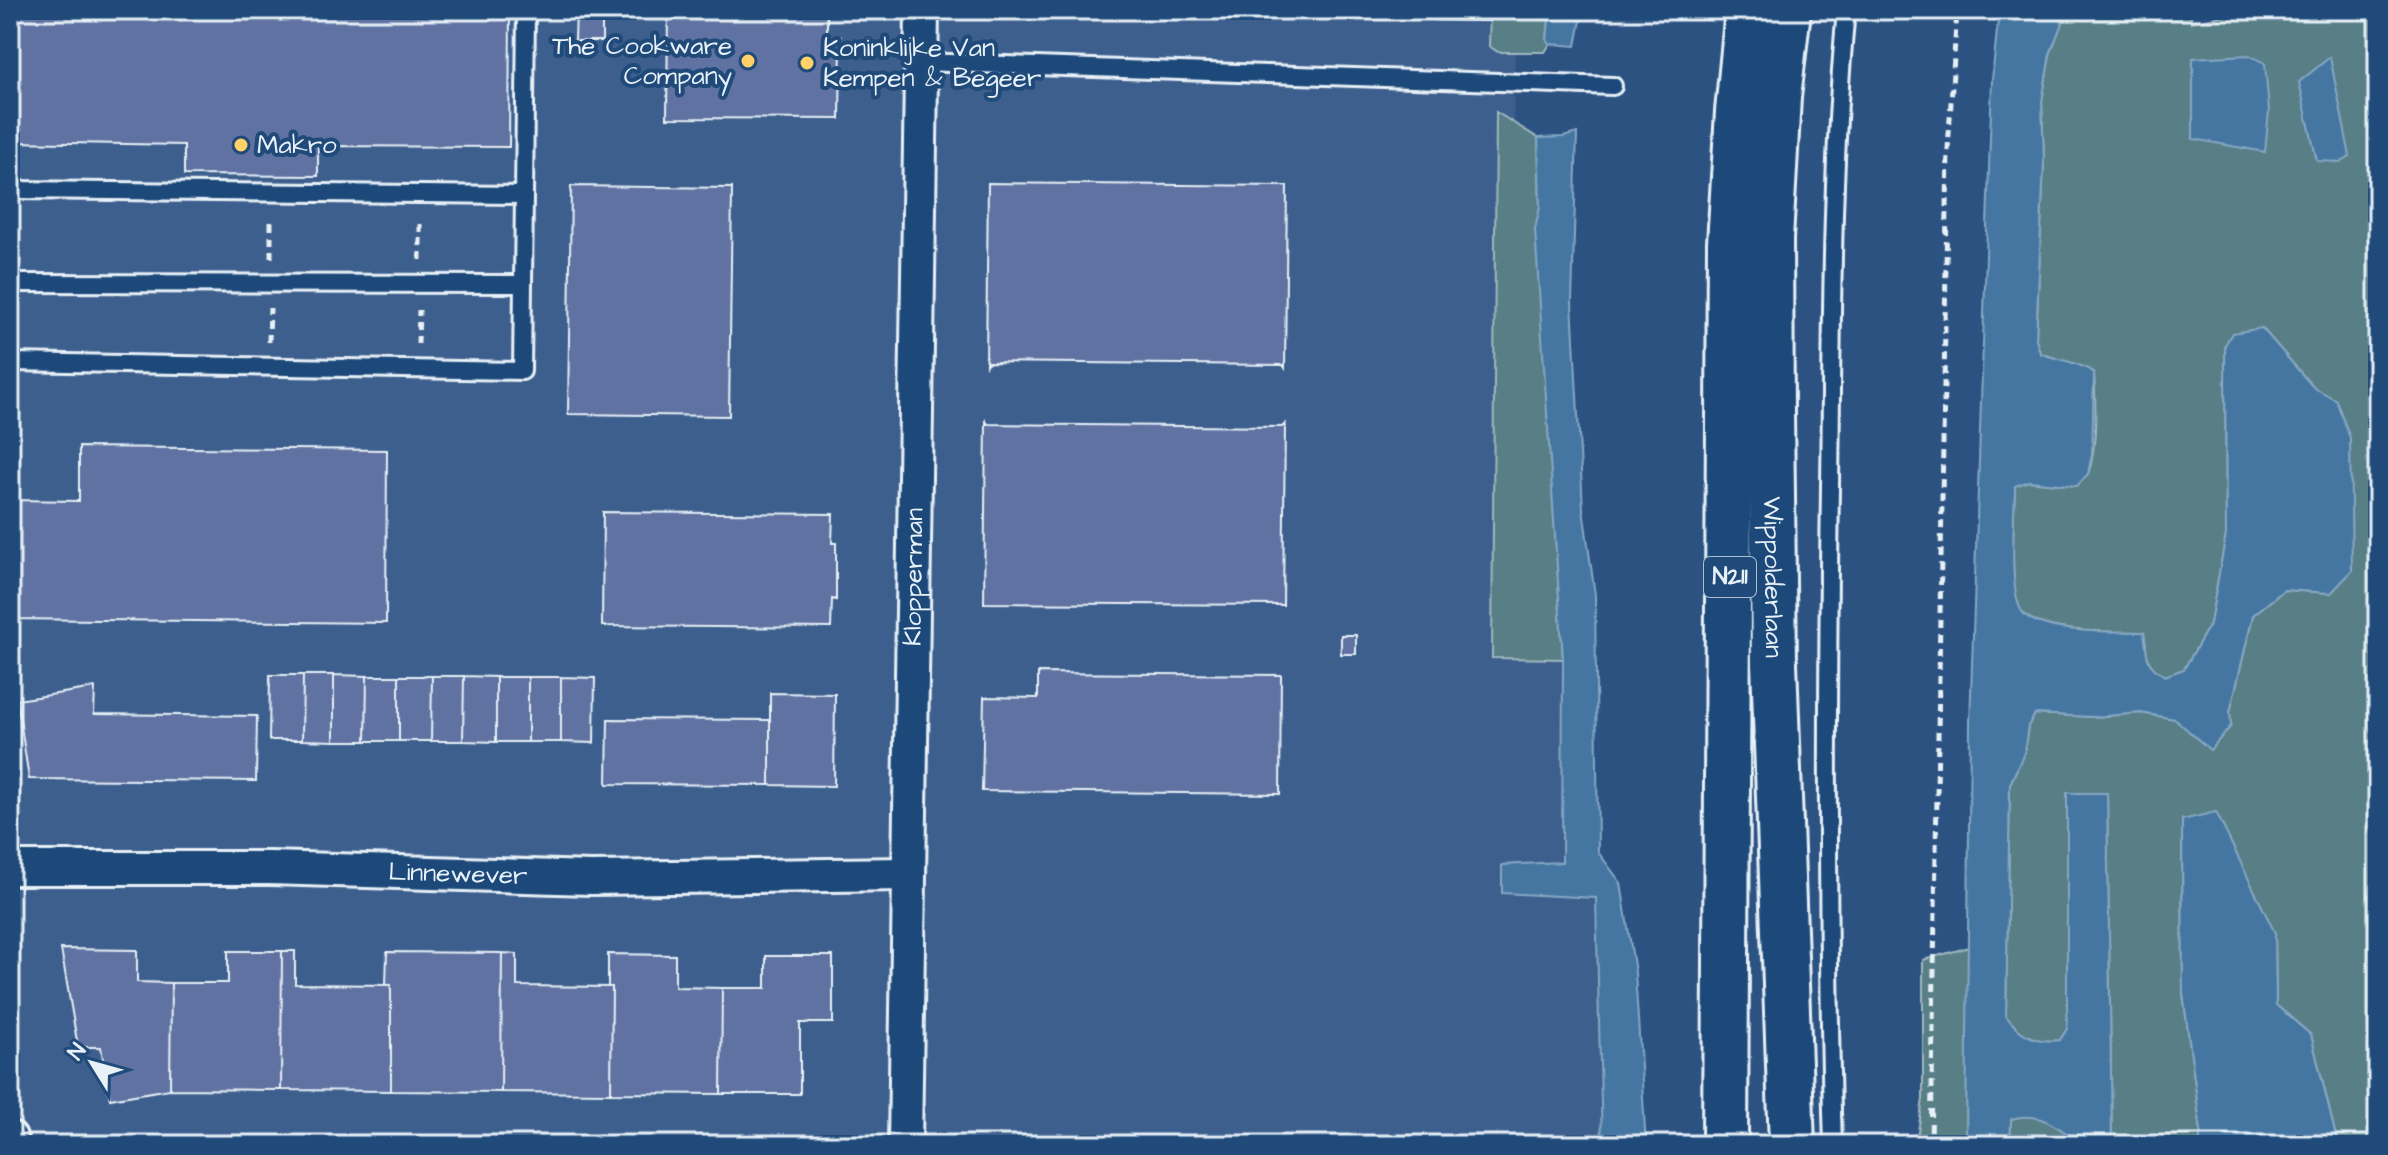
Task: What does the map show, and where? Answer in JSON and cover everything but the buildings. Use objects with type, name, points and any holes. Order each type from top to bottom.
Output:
[{"type":"main road","name":"Wippolderlaan","points":[[1725,1145],[1730,243],[1748,10]]},
{"type":"main road","name":"Wippolderlaan","points":[[1788,10],[1778,97],[1770,239],[1774,663],[1792,1145]]},
{"type":"street","name":"Klopperman","points":[[905,1145],[922,10]]},
{"type":"street","name":"Linnewever","points":[[10,868],[270,868],[591,878],[907,874]]},
{"type":"street","points":[[10,1138],[11,1145]]},
{"type":"lane","points":[[10,362],[522,371],[526,10]]},
{"type":"lane","points":[[1833,1145],[1827,958],[1831,407],[1838,138],[1846,10]]},
{"type":"lane","points":[[921,62],[1613,86]]},
{"type":"lane","points":[[10,190],[524,195]]},
{"type":"lane","points":[[10,283],[523,284]]},
{"type":"path","points":[[1931,1145],[1948,149],[1957,10]]},
{"type":"shaded area","points":[[10,10],[1516,10],[1512,164],[1570,575],[1572,823],[1626,989],[1630,1145],[10,1145]]},
{"type":"shaded area","points":[[1550,10],[1583,10],[1576,46],[1550,44],[1547,40]]},
{"type":"shaded area","points":[[1999,10],[2067,10],[2050,54],[2042,101],[2044,162],[2036,339],[2040,353],[2094,373],[2092,454],[2088,474],[2077,486],[2029,481],[2015,486],[2015,591],[2024,614],[2034,621],[2064,629],[2144,632],[2148,658],[2153,667],[2165,676],[2184,669],[2210,624],[2226,535],[2225,345],[2232,333],[2262,328],[2313,387],[2336,400],[2350,438],[2352,571],[2331,593],[2284,590],[2253,615],[2230,712],[2231,726],[2210,750],[2175,719],[2141,713],[2093,717],[2035,714],[2028,726],[2024,753],[2010,784],[2006,1016],[2017,1029],[2036,1039],[2060,1040],[2067,1029],[2067,793],[2107,793],[2112,1145],[2066,1145],[2068,1134],[2034,1117],[2020,1117],[2011,1119],[2010,1145],[1966,1145],[1970,723],[1992,80]]},
{"type":"shaded area","points":[[2249,55],[2265,63],[2269,111],[2265,152],[2193,139],[2193,58]]},
{"type":"shaded area","points":[[2330,57],[2350,156],[2340,162],[2317,161],[2299,82]]},
{"type":"shaded area","points":[[1577,133],[1572,302],[1583,509],[1595,595],[1598,852],[1621,883],[1635,972],[1646,1145],[1602,1145],[1596,898],[1502,893],[1502,865],[1562,862],[1563,659],[1535,229],[1540,207],[1538,138]]},
{"type":"shaded area","points":[[2216,812],[2275,933],[2276,1005],[2311,1035],[2338,1145],[2199,1145],[2201,1131],[2183,993],[2182,820]]},
{"type":"green space","points":[[1490,10],[1550,10],[1547,40],[1550,44],[1545,52],[1498,52],[1489,46]]},
{"type":"green space","points":[[2067,10],[2191,10],[2191,22],[2252,10],[2378,10],[2378,1145],[2338,1145],[2311,1035],[2276,1005],[2275,933],[2182,820],[2183,993],[2201,1131],[2199,1145],[2112,1145],[2107,793],[2067,793],[2067,1029],[2060,1040],[2036,1039],[2017,1029],[2006,1016],[2010,784],[2024,753],[2028,726],[2035,714],[2093,717],[2141,713],[2176,719],[2210,749],[2231,726],[2230,712],[2253,615],[2284,590],[2331,593],[2313,387],[2262,328],[2225,345],[2226,535],[2210,624],[2184,669],[2165,676],[2153,667],[2148,658],[2144,632],[2081,630],[2047,625],[2023,613],[2018,604],[2013,572],[2015,485],[2029,481],[2077,486],[2089,471],[2095,436],[2094,373],[2040,353],[2036,339],[2044,162],[2042,101],[2050,54]]},
{"type":"green space","points":[[1496,112],[1538,138],[1540,207],[1536,229],[1563,659],[1492,658]]},
{"type":"green space","points":[[1969,947],[1966,1145],[1916,1145],[1923,1099],[1923,960]]},
{"type":"green space","points":[[2028,1114],[2043,1118],[2069,1134],[2066,1145],[2010,1145],[2011,1119]]},
{"type":"place","name":"The Cookware Company","points":[[748,61]]},
{"type":"place","name":"Koninklijke Van Kempen & Begeer","points":[[807,63]]},
{"type":"place","name":"Makro","points":[[241,145]]}]
